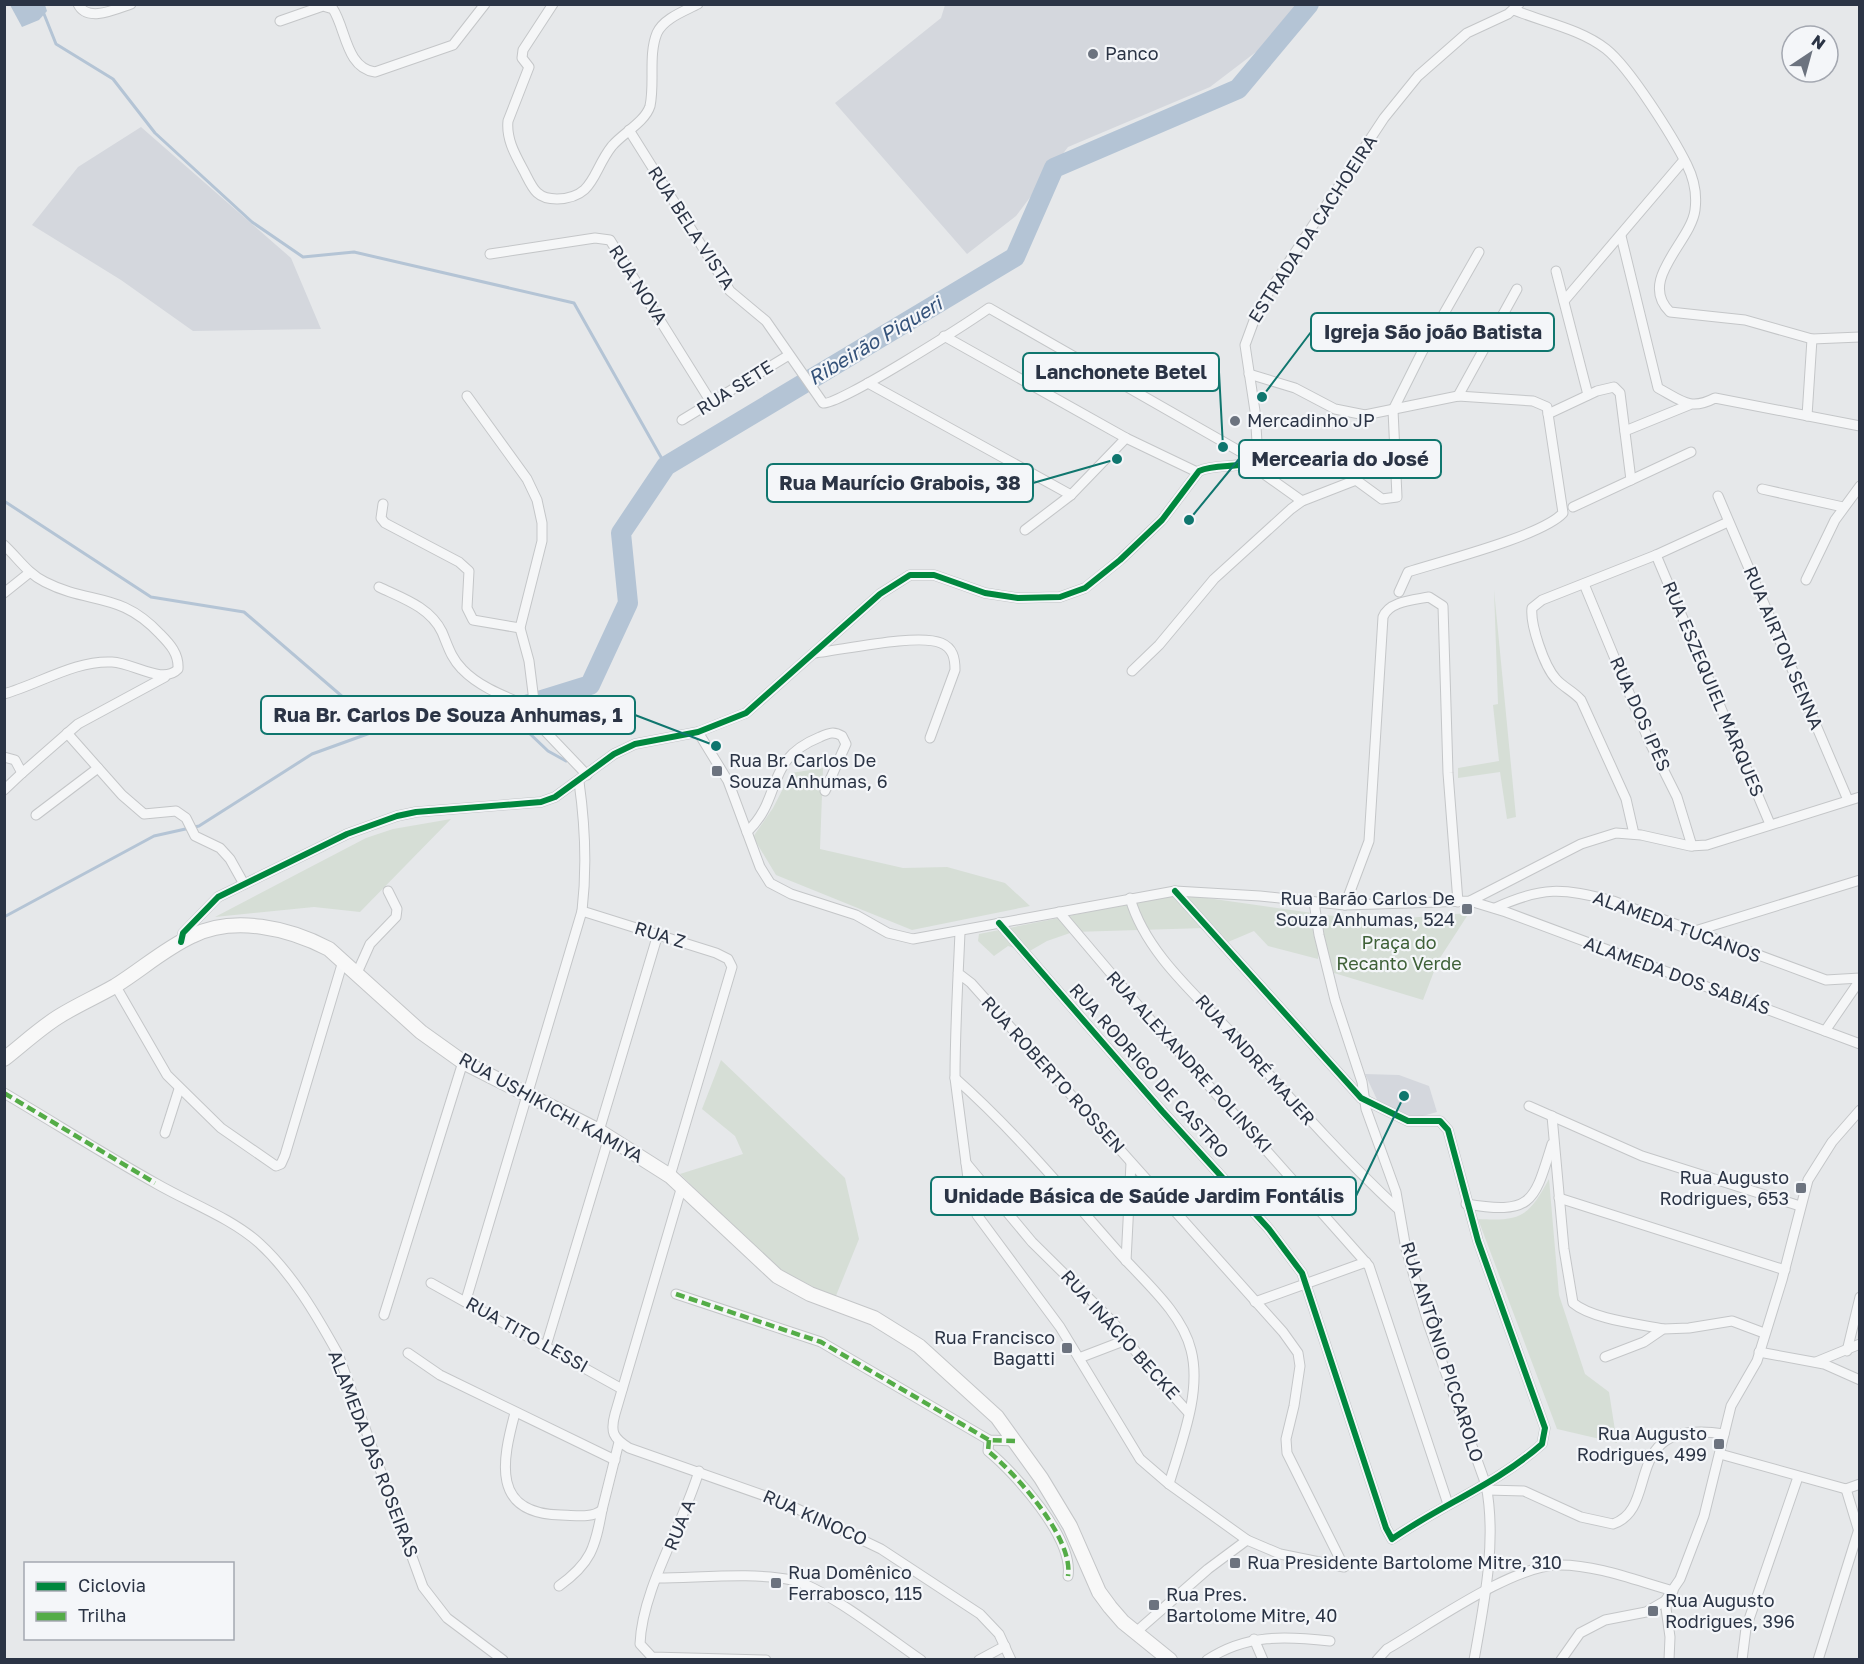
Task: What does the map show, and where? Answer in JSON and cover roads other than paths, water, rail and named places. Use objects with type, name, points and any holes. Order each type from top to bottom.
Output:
[{"type":"main road","name":"RUA USHIKICHI KAMIYA","points":[[4,1059],[57,1018],[115,986],[181,942],[214,929],[257,927],[311,940],[343,961],[404,1017],[463,1062],[604,1134],[670,1176],[777,1276],[810,1294],[874,1318],[919,1346],[993,1413],[1015,1441],[1070,1526],[1100,1592],[1123,1622],[1170,1659]]},
{"type":"street","points":[[78,4],[86,13],[94,15],[131,4]]},
{"type":"street","points":[[280,21],[323,6],[333,9],[355,61],[366,71],[375,72],[453,45],[485,4]]},
{"type":"street","points":[[553,4],[523,50],[522,58],[529,67],[508,121],[507,130],[511,144],[535,192],[546,199],[565,199],[583,193],[610,148],[649,108],[657,33],[673,17],[698,4]]},
{"type":"street","points":[[1517,7],[1606,48],[1640,91],[1684,160],[1695,188],[1695,211],[1689,228],[1671,256],[1660,280],[1659,295],[1663,305],[1670,312],[1744,320],[1812,339],[1860,337]]},
{"type":"street","name":"ESTRADA DA CACHOEIRA","points":[[1253,462],[1257,442],[1255,411],[1245,345],[1251,322],[1259,307],[1384,118],[1418,76],[1449,47],[1478,27],[1517,7]]},
{"type":"street","name":"RUA BELA VISTA","points":[[629,130],[730,291],[766,321],[820,400],[826,404],[868,383]]},
{"type":"street","points":[[1564,301],[1622,236],[1684,160]]},
{"type":"street","points":[[1622,236],[1658,388],[1689,405]]},
{"type":"street","name":"RUA NOVA","points":[[490,254],[595,238],[610,240],[711,402]]},
{"type":"street","points":[[1132,670],[1159,645],[1204,589],[1302,501],[1356,480],[1382,499],[1397,497],[1393,410],[1422,352],[1479,252]]},
{"type":"street","points":[[1556,271],[1588,395]]},
{"type":"street","points":[[1458,396],[1517,289]]},
{"type":"street","points":[[1071,495],[868,383],[988,308],[1253,462],[1302,501]]},
{"type":"street","points":[[944,336],[1126,438],[1197,472]]},
{"type":"street","points":[[1807,416],[1812,339]]},
{"type":"street","name":"RUA SETE","points":[[682,420],[789,355]]},
{"type":"street","points":[[1249,374],[1295,388],[1344,412],[1365,415],[1458,396],[1533,401],[1547,407],[1563,513],[1554,521],[1507,540],[1408,572],[1400,592]]},
{"type":"street","points":[[1548,414],[1588,395],[1614,387],[1620,393],[1631,480]]},
{"type":"street","points":[[466,1300],[582,911],[585,884],[583,778],[546,732],[535,709],[529,661],[520,628],[542,541],[542,523],[537,500],[527,479],[467,396]]},
{"type":"street","points":[[1625,431],[1689,405],[1702,405],[1715,398],[1860,426]]},
{"type":"street","points":[[1024,530],[1071,495],[1126,438]]},
{"type":"street","points":[[1573,507],[1691,453]]},
{"type":"street","points":[[181,942],[183,933],[218,897],[347,834],[397,816],[437,809],[533,804],[555,797],[614,754],[635,744],[698,732],[746,713],[880,594],[910,575],[934,575],[1000,597],[1039,599],[1071,594],[1098,578],[1162,520],[1197,472],[1226,464],[1253,462]]},
{"type":"street","points":[[1806,580],[1843,507],[1860,486]]},
{"type":"street","points":[[1762,489],[1843,507]]},
{"type":"street","name":"RUA AIRTON SENNA","points":[[1718,496],[1848,800]]},
{"type":"street","points":[[383,504],[381,518],[386,523],[459,562],[468,571],[467,608],[473,620],[520,628]]},
{"type":"street","points":[[1634,834],[1626,800],[1581,700],[1571,689],[1558,681],[1551,670],[1531,619],[1532,608],[1542,600],[1656,555],[1728,522]]},
{"type":"street","points":[[4,545],[29,573],[62,590],[115,602],[146,618],[170,644],[178,660],[178,669],[172,675],[165,676],[131,664],[93,663],[4,694]]},
{"type":"street","name":"RUA ESZEQUIEL MARQUES","points":[[1656,555],[1770,824]]},
{"type":"street","points":[[4,593],[29,573]]},
{"type":"street","name":"RUA DOS IPÊS","points":[[1584,584],[1649,741],[1677,797],[1692,846]]},
{"type":"street","points":[[379,587],[409,601],[429,614],[442,632],[455,662],[473,678],[535,709]]},
{"type":"street","points":[[1345,905],[1369,842],[1383,616],[1387,609],[1399,604],[1429,597],[1443,606],[1445,620],[1444,692],[1458,902]]},
{"type":"street","points":[[815,653],[918,640],[939,642],[947,646],[955,659],[955,670],[930,738]]},
{"type":"street","points":[[4,790],[68,733],[96,713],[149,688],[165,676]]},
{"type":"street","points":[[698,732],[728,781],[765,877],[778,889],[856,915],[898,937],[913,939],[1175,891],[1345,905],[1470,902],[1581,844],[1616,833],[1634,834],[1692,846],[1707,845],[1860,797]]},
{"type":"street","points":[[747,832],[763,813],[789,754],[812,740],[833,732],[842,736],[846,744],[825,791]]},
{"type":"street","points":[[68,733],[122,795],[144,814],[176,811],[186,818],[195,836],[220,849],[230,859],[244,884]]},
{"type":"street","points":[[4,757],[15,760],[22,773]]},
{"type":"street","points":[[36,815],[98,768]]},
{"type":"street","points":[[1695,931],[1860,880]]},
{"type":"street","points":[[357,973],[370,944],[396,917],[397,909],[387,891]]},
{"type":"street","points":[[1175,891],[1348,1086],[1365,1100],[1408,1121],[1434,1120],[1444,1124],[1448,1130],[1466,1204],[1545,1428],[1542,1444],[1487,1488],[1448,1504]]},
{"type":"street","name":"ALAMEDA TUCANOS","points":[[1495,908],[1538,891],[1581,893],[1613,901],[1826,980],[1860,979]]},
{"type":"street","name":"RUA ANDRÉ MAJER","points":[[1130,898],[1143,931],[1181,978],[1322,1136],[1397,1209]]},
{"type":"street","name":"RUA ANTÔNIO PICCAROLO","points":[[1314,902],[1319,935],[1335,1000],[1396,1192],[1397,1209],[1429,1326],[1487,1488],[1489,1541],[1485,1593],[1474,1659]]},
{"type":"street","name":"ALAMEDA DOS SABIÁS","points":[[1470,902],[1495,908],[1860,1044]]},
{"type":"street","name":"RUA Z","points":[[582,911],[716,953],[728,959],[732,967],[670,1176]]},
{"type":"street","name":"RUA ALEXANDRE POLINSKI","points":[[1059,912],[1147,1016],[1366,1262],[1381,1297],[1448,1504]]},
{"type":"street","name":"RUA RODRIGO DE CASTRO","points":[[999,923],[1290,1255],[1305,1282],[1386,1528],[1392,1539],[1448,1504]]},
{"type":"street","points":[[960,932],[955,1078],[970,1194],[977,1215],[1036,1292],[1140,1459],[1170,1484],[1247,1540],[1208,1569],[1136,1632]]},
{"type":"street","points":[[546,1346],[658,934]]},
{"type":"street","points":[[115,986],[152,1054],[179,1089],[221,1128],[272,1165],[279,1166],[285,1155],[343,961]]},
{"type":"street","name":"RUA ROBERTO ROSSEN","points":[[958,973],[971,983],[1283,1332],[1299,1358],[1294,1406],[1285,1445],[1344,1567],[1280,1554],[1247,1540]]},
{"type":"street","points":[[1825,1031],[1860,979]]},
{"type":"street","points":[[384,1315],[463,1062]]},
{"type":"street","points":[[955,1078],[1005,1128],[1126,1261],[1174,1317],[1188,1341],[1194,1381],[1170,1484]]},
{"type":"street","points":[[165,1133],[179,1089]]},
{"type":"street","name":"ALAMEDA DAS ROSEIRAS","points":[[4,1093],[155,1183],[240,1230],[258,1242],[272,1257],[323,1327],[338,1354],[423,1587],[447,1618],[503,1659]]},
{"type":"street","points":[[1529,1106],[1642,1156],[1800,1206]]},
{"type":"street","points":[[1561,1659],[1580,1633],[1593,1625],[1647,1612],[1665,1601],[1673,1591],[1696,1543],[1731,1406],[1760,1352],[1785,1270],[1800,1206],[1817,1163],[1860,1110]]},
{"type":"street","points":[[1552,1116],[1570,1296],[1573,1303],[1585,1310],[1663,1329],[1689,1328],[1732,1321],[1764,1333]]},
{"type":"street","points":[[1466,1204],[1506,1209],[1526,1202],[1539,1186],[1553,1139]]},
{"type":"street","name":"RUA INÁCIO BECKE","points":[[965,1161],[1032,1242],[1097,1305],[1188,1412]]},
{"type":"street","points":[[1126,1261],[1131,1163]]},
{"type":"street","points":[[559,1586],[587,1561],[594,1547],[620,1442],[614,1437],[612,1426],[682,1186]]},
{"type":"street","points":[[1559,1198],[1785,1270]]},
{"type":"street","points":[[1255,1302],[1305,1282],[1366,1262]]},
{"type":"street","name":"RUA TITO LESSI","points":[[431,1283],[466,1300],[622,1389]]},
{"type":"street","points":[[676,1294],[821,1342],[989,1440],[1015,1441]]},
{"type":"street","points":[[1847,1351],[1860,1297]]},
{"type":"street","points":[[1605,1358],[1644,1342],[1663,1329]]},
{"type":"street","points":[[1079,1358],[1126,1340]]},
{"type":"street","points":[[1816,1362],[1860,1344]]},
{"type":"street","points":[[1760,1352],[1816,1362],[1860,1380]]},
{"type":"street","points":[[408,1353],[440,1375],[615,1460]]},
{"type":"street","points":[[516,1413],[504,1464],[506,1480],[515,1497],[524,1506],[540,1514],[589,1516],[602,1510]]},
{"type":"street","points":[[1487,1488],[1524,1491],[1581,1517],[1613,1524],[1620,1522],[1633,1508],[1647,1461],[1659,1446],[1680,1435],[1697,1432],[1724,1434]]},
{"type":"street","points":[[989,1440],[988,1451],[1020,1479],[1053,1528],[1067,1558],[1068,1576]]},
{"type":"street","name":"RUA KINOCO","points":[[620,1442],[785,1503],[881,1549],[980,1614],[992,1625],[1011,1659]]},
{"type":"street","points":[[1720,1454],[1846,1489],[1860,1484]]},
{"type":"street","name":"RUA A","points":[[699,1471],[657,1578],[640,1633],[640,1644],[646,1654],[652,1657],[766,1659]]},
{"type":"street","points":[[1742,1659],[1746,1628],[1798,1476]]},
{"type":"street","points":[[1818,1659],[1859,1534],[1846,1489]]},
{"type":"street","points":[[1377,1659],[1387,1649],[1529,1570],[1562,1564],[1588,1568],[1673,1591]]},
{"type":"street","points":[[657,1578],[778,1579],[800,1583],[832,1600],[921,1659]]},
{"type":"street","points":[[1665,1601],[1670,1637],[1669,1659]]},
{"type":"street","points":[[1207,1659],[1220,1651],[1254,1639],[1286,1636],[1330,1641]]},
{"type":"street","points":[[1254,1639],[1263,1659]]},
{"type":"street","points":[[979,1659],[1005,1646]]},
{"type":"water","points":[[10,5],[45,5],[47,11],[39,20],[22,27]]},
{"type":"waterway","points":[[40,4],[56,44],[113,79],[155,133],[252,222],[303,257],[354,252],[574,303],[666,466]]},
{"type":"waterway","name":"Ribeirão Piqueri","points":[[506,711],[590,685],[628,603],[621,533],[666,466],[1015,257],[1054,168],[1238,89],[1309,4]]},
{"type":"waterway","points":[[4,501],[151,597],[244,612],[380,729]]},
{"type":"waterway","name":"Ribeirão Piqueri","points":[[4,917],[154,836],[199,826],[312,754],[431,711],[506,711],[548,751],[566,761]]},
{"type":"place","name":"Panco","points":[[1093,54]]},
{"type":"place","name":"Igreja São joão Batista","points":[[1262,397]]},
{"type":"place","name":"Mercadinho JP","points":[[1235,421]]},
{"type":"place","name":"Lanchonete Betel","points":[[1223,447]]},
{"type":"place","name":"Rua Maurício Grabois, 38","points":[[1117,459]]},
{"type":"place","name":"Mercearia do José","points":[[1189,520]]},
{"type":"place","name":"Rua Br. Carlos De Souza Anhumas, 1","points":[[716,746]]},
{"type":"place","name":"Rua Br. Carlos De Souza Anhumas, 6","points":[[717,771]]},
{"type":"place","name":"Rua Barão Carlos De Souza Anhumas, 524","points":[[1467,909]]},
{"type":"place","name":"Unidade Básica de Saúde Jardim Fontális","points":[[1404,1096]]},
{"type":"place","name":"Rua Augusto Rodrigues, 653","points":[[1801,1188]]},
{"type":"place","name":"Rua Francisco Bagatti","points":[[1067,1348]]},
{"type":"place","name":"Rua Augusto Rodrigues, 499","points":[[1719,1444]]},
{"type":"place","name":"Rua Presidente Bartolome Mitre, 310","points":[[1235,1563]]},
{"type":"place","name":"Rua Domênico Ferrabosco, 115","points":[[776,1583]]},
{"type":"place","name":"Rua Pres. Bartolome Mitre, 40","points":[[1154,1605]]},
{"type":"place","name":"Rua Augusto Rodrigues, 396","points":[[1653,1611]]},
{"type":"park label","name":"Praça do Recanto Verde","points":[[1399,953]]}]
